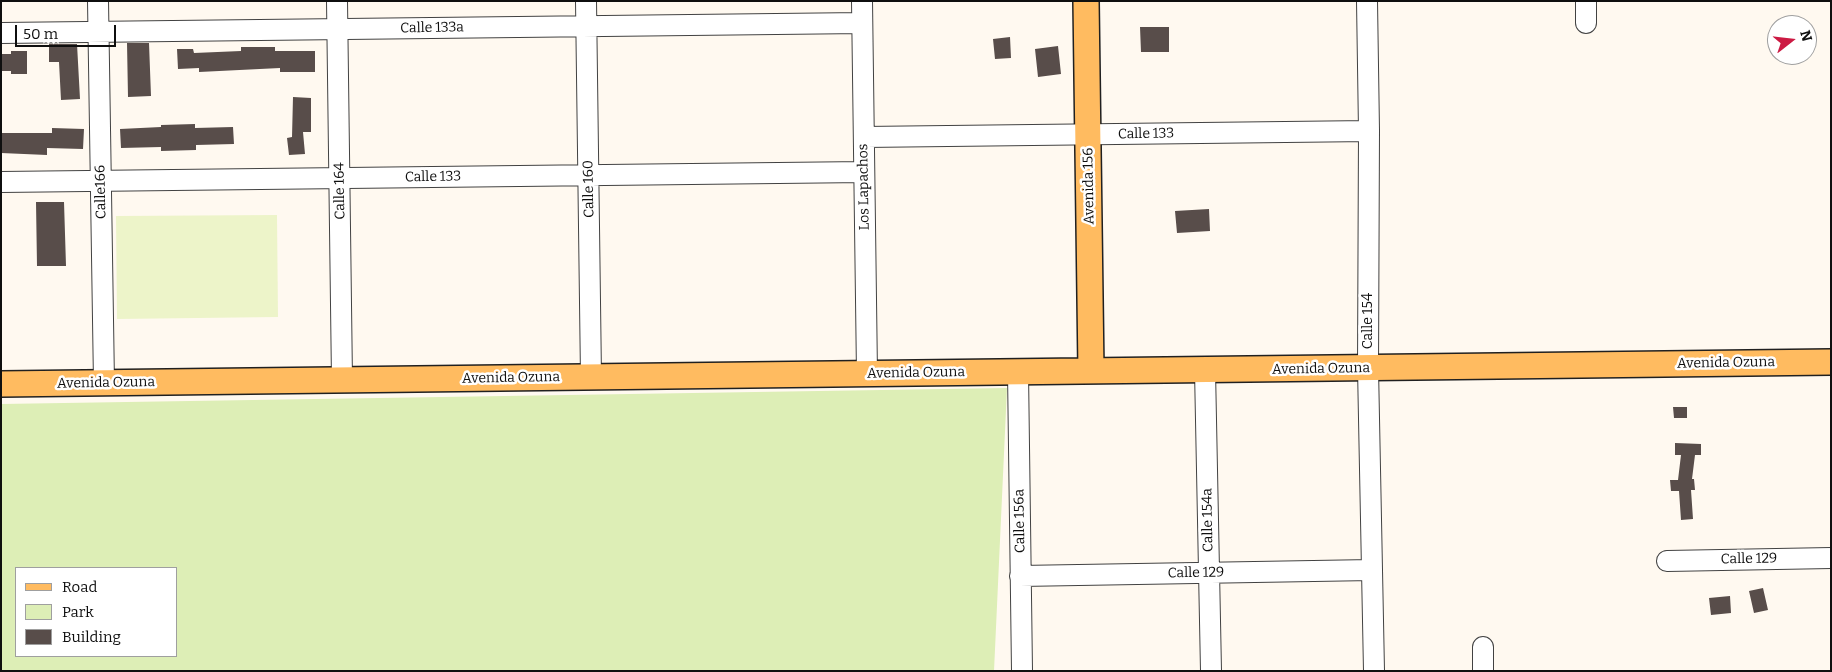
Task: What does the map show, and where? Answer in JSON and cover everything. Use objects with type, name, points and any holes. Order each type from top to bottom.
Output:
[{"type":"main road","name":"Avenida 156","points":[[1086,1],[1091,371]]},
{"type":"main road","name":"Avenida Ozuna","points":[[1,384],[1831,362]]},
{"type":"street","name":"Calle166","points":[[98,1],[104,383]]},
{"type":"street","name":"Calle 164","points":[[337,1],[342,380]]},
{"type":"street","name":"Calle 160","points":[[586,1],[591,377]]},
{"type":"street","name":"Los Lapachos","points":[[862,1],[867,374]]},
{"type":"street","name":"Calle 154","points":[[1367,1],[1369,131],[1368,368],[1374,671]]},
{"type":"street","points":[[1586,1],[1586,23]]},
{"type":"street","name":"Calle 133a","points":[[1,33],[862,23]]},
{"type":"street","name":"Calle 133","points":[[864,137],[1369,131]]},
{"type":"street","name":"Calle 133","points":[[1,182],[864,172]]},
{"type":"street","name":"Calle 154a","points":[[1205,370],[1211,671]]},
{"type":"street","name":"Calle 156a","points":[[1018,372],[1022,671]]},
{"type":"street","name":"Calle 129","points":[[1667,561],[1831,558]]},
{"type":"street","name":"Calle 129","points":[[1020,576],[1372,570]]},
{"type":"street","points":[[1483,647],[1483,671]]},
{"type":"green space","points":[[277,215],[278,317],[117,319],[116,216]]},
{"type":"green space","points":[[1007,388],[994,671],[1,671],[1,404]]},
{"type":"building","points":[[1140,27],[1169,27],[1169,52],[1141,52]]},
{"type":"building","points":[[1010,37],[1011,58],[995,59],[993,39]]},
{"type":"building","points":[[127,43],[149,43],[151,96],[128,97]]},
{"type":"building","points":[[49,44],[77,44],[80,99],[61,100],[59,62],[49,62]]},
{"type":"building","points":[[1058,46],[1061,74],[1038,77],[1035,49]]},
{"type":"building","points":[[241,47],[275,47],[275,51],[315,51],[315,72],[280,72],[280,68],[199,72],[199,68],[178,69],[177,49],[193,49],[194,53],[241,51]]},
{"type":"building","points":[[11,51],[27,51],[27,74],[11,74],[11,71],[1,71],[1,54],[11,54]]},
{"type":"building","points":[[293,97],[311,98],[311,132],[303,132],[305,154],[289,155],[287,138],[292,137]]},
{"type":"building","points":[[195,124],[195,128],[233,127],[234,144],[196,145],[196,150],[161,151],[161,147],[121,148],[120,129]]},
{"type":"building","points":[[52,128],[84,129],[83,149],[47,148],[47,155],[1,153],[1,133],[52,133]]},
{"type":"building","points":[[36,202],[64,202],[66,266],[37,266]]},
{"type":"building","points":[[1209,209],[1210,231],[1177,233],[1175,211]]},
{"type":"building","points":[[1673,407],[1687,407],[1687,418],[1674,418]]},
{"type":"building","points":[[1675,443],[1701,444],[1701,455],[1695,455],[1692,479],[1694,479],[1695,490],[1691,490],[1693,519],[1681,520],[1679,491],[1671,491],[1670,480],[1678,480],[1681,455],[1675,455]]},
{"type":"building","points":[[1763,588],[1768,610],[1754,613],[1749,591]]},
{"type":"building","points":[[1730,596],[1731,613],[1711,615],[1709,598]]}]
